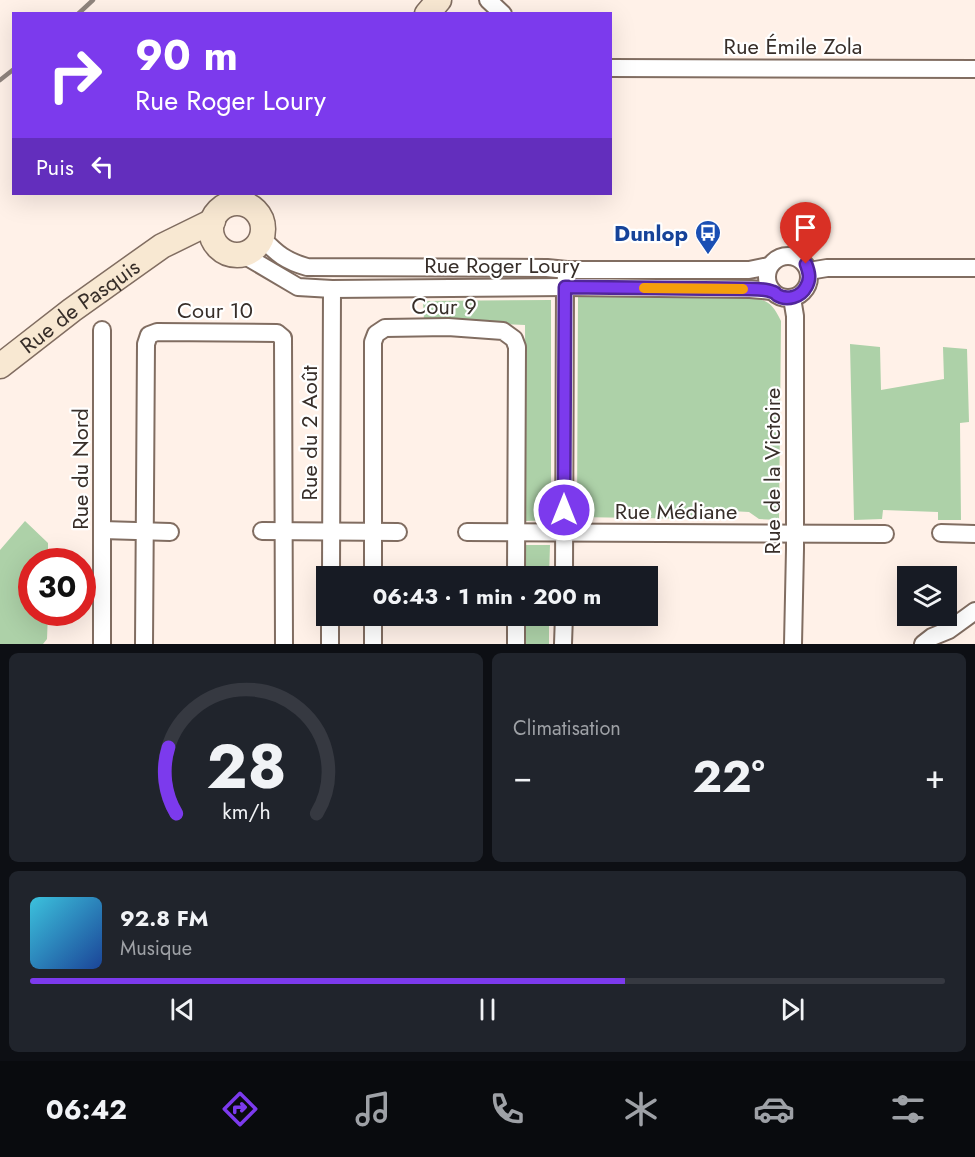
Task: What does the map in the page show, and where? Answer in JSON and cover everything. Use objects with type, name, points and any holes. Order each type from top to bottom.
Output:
[{"type":"main road","points":[[429,12],[439,0]]},
{"type":"main road","points":[[239,198],[241,203],[262,216],[257,246],[250,252],[235,255],[217,245],[211,229],[213,221],[216,214],[227,205],[239,198]]},
{"type":"main road","name":"Rue de Pasquis","points":[[0,366],[72,310],[162,246],[213,221]]},
{"type":"main road","name":"Rue de Pasquis","points":[[162,246],[217,245]]},
{"type":"street","points":[[488,0],[501,12]]},
{"type":"street","name":"Rue Émile Zola","points":[[612,68],[975,69]]},
{"type":"street","name":"Rue Roger Loury","points":[[262,216],[274,251],[291,263],[307,267],[547,268],[566,279],[750,289],[772,291],[792,298]]},
{"type":"street","name":"Rue Roger Loury","points":[[242,254],[298,287],[332,289],[749,270],[769,266],[780,257],[787,255],[801,259],[809,271]]},
{"type":"street","points":[[769,266],[767,279],[772,291]]},
{"type":"street","points":[[792,298],[805,290],[809,271],[827,268],[975,268]]},
{"type":"street","points":[[564,566],[566,279]]},
{"type":"street","name":"Rue du 2 Août","points":[[331,566],[332,289]]},
{"type":"street","name":"Rue de la Victoire","points":[[792,298],[795,316],[793,644]]},
{"type":"street","name":"Cour 9","points":[[373,566],[373,342],[376,334],[385,327],[437,327],[503,331],[514,339],[517,347],[516,566]]},
{"type":"street","name":"Rue du Nord","points":[[102,330],[102,644]]},
{"type":"street","name":"Cour 10","points":[[144,644],[146,344],[149,335],[157,332],[277,333],[283,338],[284,644]]},
{"type":"street","points":[[102,530],[170,532]]},
{"type":"street","points":[[262,531],[398,532]]},
{"type":"street","name":"Rue Médiane","points":[[466,532],[885,534]]},
{"type":"street","points":[[941,534],[975,534]]},
{"type":"street","points":[[923,644],[932,637],[949,630],[975,611]]},
{"type":"street","points":[[330,626],[330,644]]},
{"type":"street","points":[[373,626],[373,644]]},
{"type":"street","points":[[516,626],[516,644]]},
{"type":"street","points":[[563,644],[564,626]]},
{"type":"green space","points":[[578,297],[750,297],[766,302],[775,310],[781,321],[779,520],[759,519],[749,512],[712,510],[700,519],[577,517]]},
{"type":"green space","points":[[551,300],[551,520],[526,521],[525,325],[424,321],[423,301]]},
{"type":"green space","points":[[850,344],[880,347],[881,390],[944,379],[943,347],[967,349],[969,422],[960,423],[961,520],[938,520],[938,512],[883,510],[882,519],[854,520]]},
{"type":"green space","points":[[25,521],[48,543],[48,548],[18,548],[18,626],[47,626],[47,639],[43,644],[0,644],[0,550]]},
{"type":"green space","points":[[526,545],[550,545],[549,566],[526,566]]},
{"type":"green space","points":[[526,626],[549,626],[549,644],[526,644]]},
{"type":"railway","points":[[80,12],[93,0]]},
{"type":"railway","points":[[0,80],[12,71]]},
{"type":"slow traffic","points":[[644,288],[743,289]]},
{"type":"place","name":"Dunlop","points":[[708,256]]},
{"type":"route","points":[[564,510],[565,287],[750,289],[772,291],[792,298],[801,294],[808,284],[809,271],[806,264]]}]
